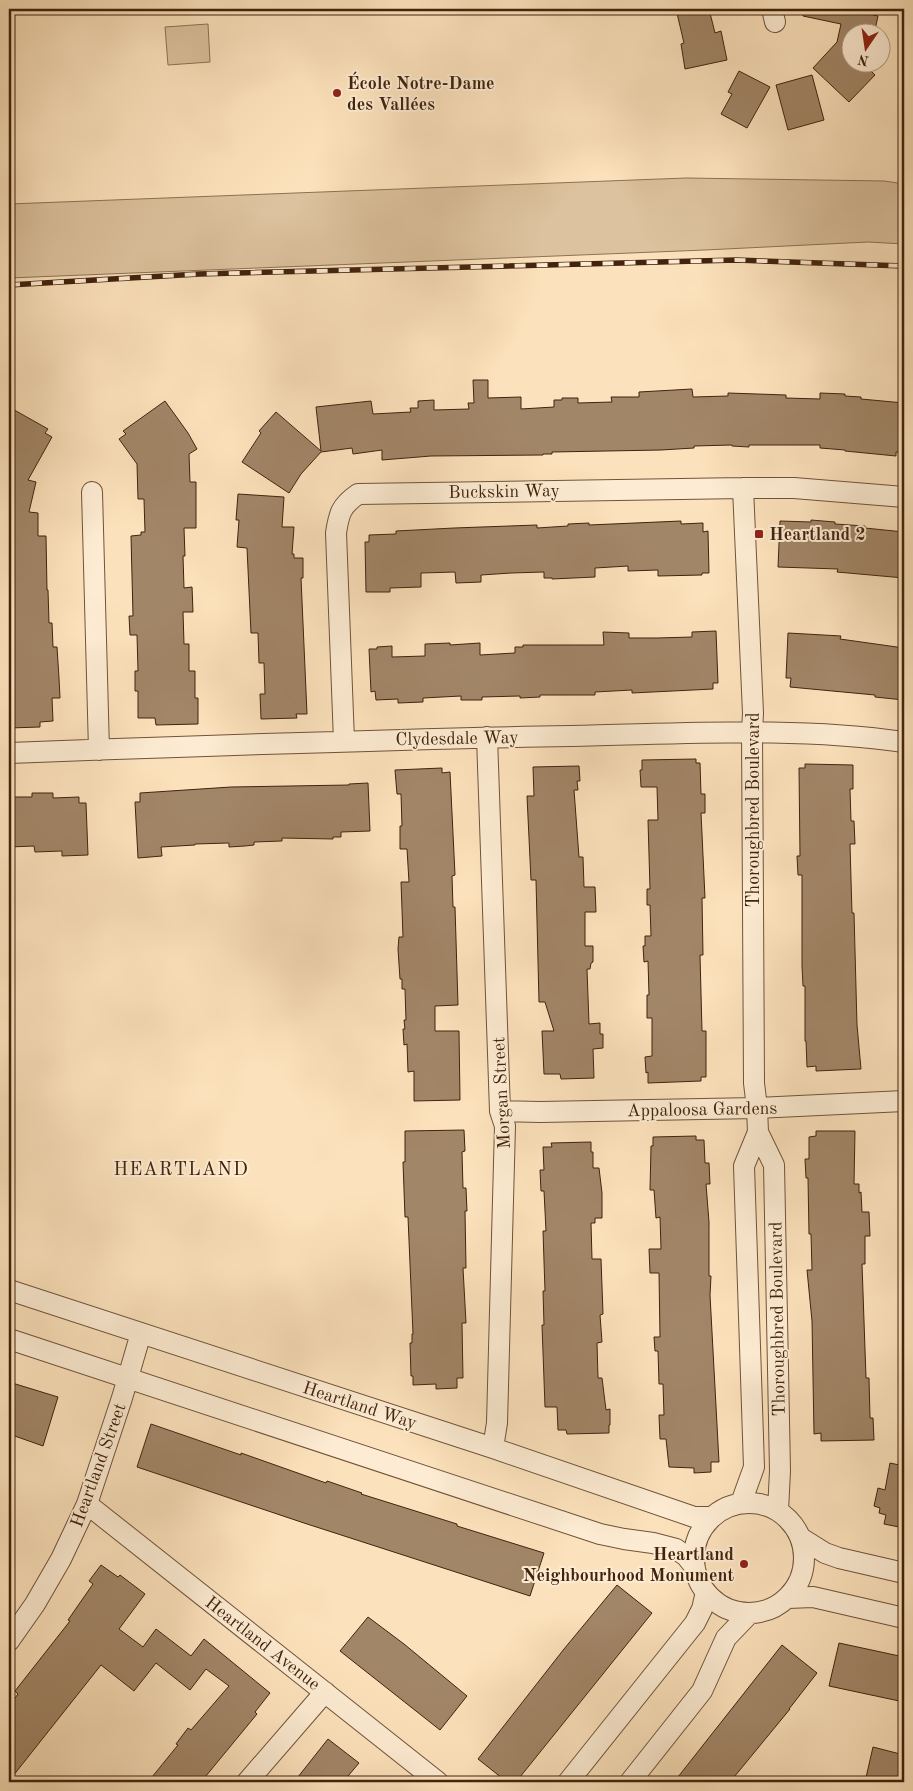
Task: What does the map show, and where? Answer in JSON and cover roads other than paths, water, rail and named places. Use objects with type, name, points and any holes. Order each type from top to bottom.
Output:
[{"type":"street","name":"Thoroughbred Boulevard","points":[[743,488],[753,713],[754,1083],[758,1132],[774,1165],[780,1471],[778,1511]]},
{"type":"street","name":"Buckskin Way","points":[[344,741],[336,533],[341,510],[347,502],[358,494],[794,488],[904,497]]},
{"type":"street","points":[[92,492],[99,750]]},
{"type":"street","name":"Clydesdale Way","points":[[9,753],[344,741],[752,732],[877,738],[904,742]]},
{"type":"street","name":"Morgan Street","points":[[487,737],[500,1111],[505,1126],[497,1423],[493,1448]]},
{"type":"street","name":"Appaloosa Gardens","points":[[500,1111],[757,1108],[904,1101]]},
{"type":"street","name":"Thoroughbred Boulevard","points":[[741,1503],[754,1467],[744,1166],[758,1132]]},
{"type":"street","name":"Heartland Way","points":[[9,1290],[493,1448],[694,1517],[712,1517]]},
{"type":"street","name":"Heartland Street","points":[[9,1641],[35,1604],[61,1559],[87,1504],[141,1333]]},
{"type":"street","points":[[9,1339],[600,1534],[676,1549],[686,1556],[694,1566]]},
{"type":"street","points":[[741,1503],[766,1505],[778,1511],[796,1527],[801,1538],[805,1553],[804,1570],[798,1585],[788,1598],[770,1609],[749,1614],[733,1611],[718,1604],[706,1592],[698,1580],[694,1566],[695,1548],[700,1531],[712,1517],[725,1508],[741,1503]]},
{"type":"street","name":"Heartland Avenue","points":[[87,1504],[438,1782]]},
{"type":"street","points":[[801,1538],[825,1553],[839,1558],[904,1573]]},
{"type":"street","points":[[568,1782],[695,1623],[702,1609],[706,1592]]},
{"type":"street","points":[[788,1598],[813,1597],[904,1618]]},
{"type":"street","points":[[630,1782],[702,1691],[726,1638],[749,1614]]},
{"type":"street","points":[[247,1782],[324,1692]]},
{"type":"railway","points":[[9,285],[199,274],[736,260],[904,266]]},
{"type":"place","name":"École Notre-Dame des Vallées","points":[[337,93]]},
{"type":"place","name":"Heartland 2","points":[[759,534]]},
{"type":"place","name":"Heartland Neighbourhood Monument","points":[[744,1564]]},
{"type":"district","name":"HEARTLAND","points":[[181,1168]]}]
